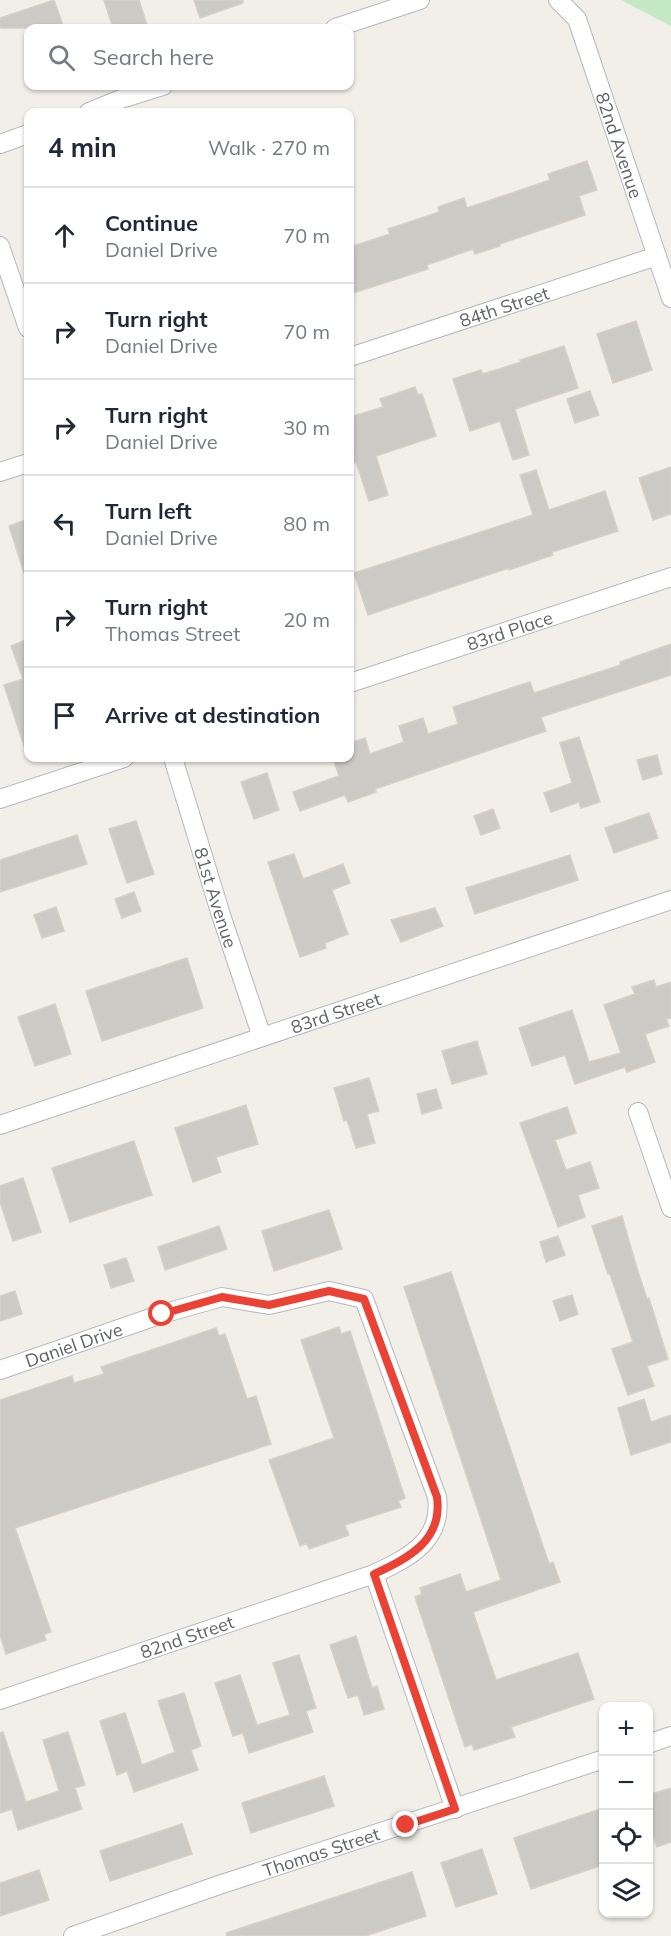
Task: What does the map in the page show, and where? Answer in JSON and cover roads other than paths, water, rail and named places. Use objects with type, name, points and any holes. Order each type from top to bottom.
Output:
[{"type":"street","points":[[347,24],[420,0]]},
{"type":"street","name":"82nd Avenue","points":[[558,0],[577,19],[671,298]]},
{"type":"street","points":[[99,108],[150,90]]},
{"type":"street","points":[[0,144],[24,135]]},
{"type":"street","points":[[0,246],[24,316]]},
{"type":"street","name":"84th Street","points":[[354,356],[657,256]]},
{"type":"street","points":[[0,472],[24,464]]},
{"type":"street","name":"83rd Place","points":[[354,682],[671,577]]},
{"type":"street","points":[[0,799],[112,762]]},
{"type":"street","name":"81st Avenue","points":[[174,762],[221,915],[262,1037]]},
{"type":"street","name":"83rd Street","points":[[0,1125],[671,900]]},
{"type":"street","points":[[638,1113],[671,1208]]},
{"type":"street","name":"Daniel Drive","points":[[0,1370],[162,1314],[222,1297],[269,1305],[329,1291],[364,1299],[437,1497],[439,1512],[421,1548],[405,1560],[374,1574]]},
{"type":"street","points":[[374,1574],[455,1809]]},
{"type":"street","name":"82nd Street","points":[[0,1700],[374,1574]]},
{"type":"street","points":[[653,1742],[671,1736]]},
{"type":"street","name":"Thomas Street","points":[[73,1936],[219,1885],[599,1760]]}]
